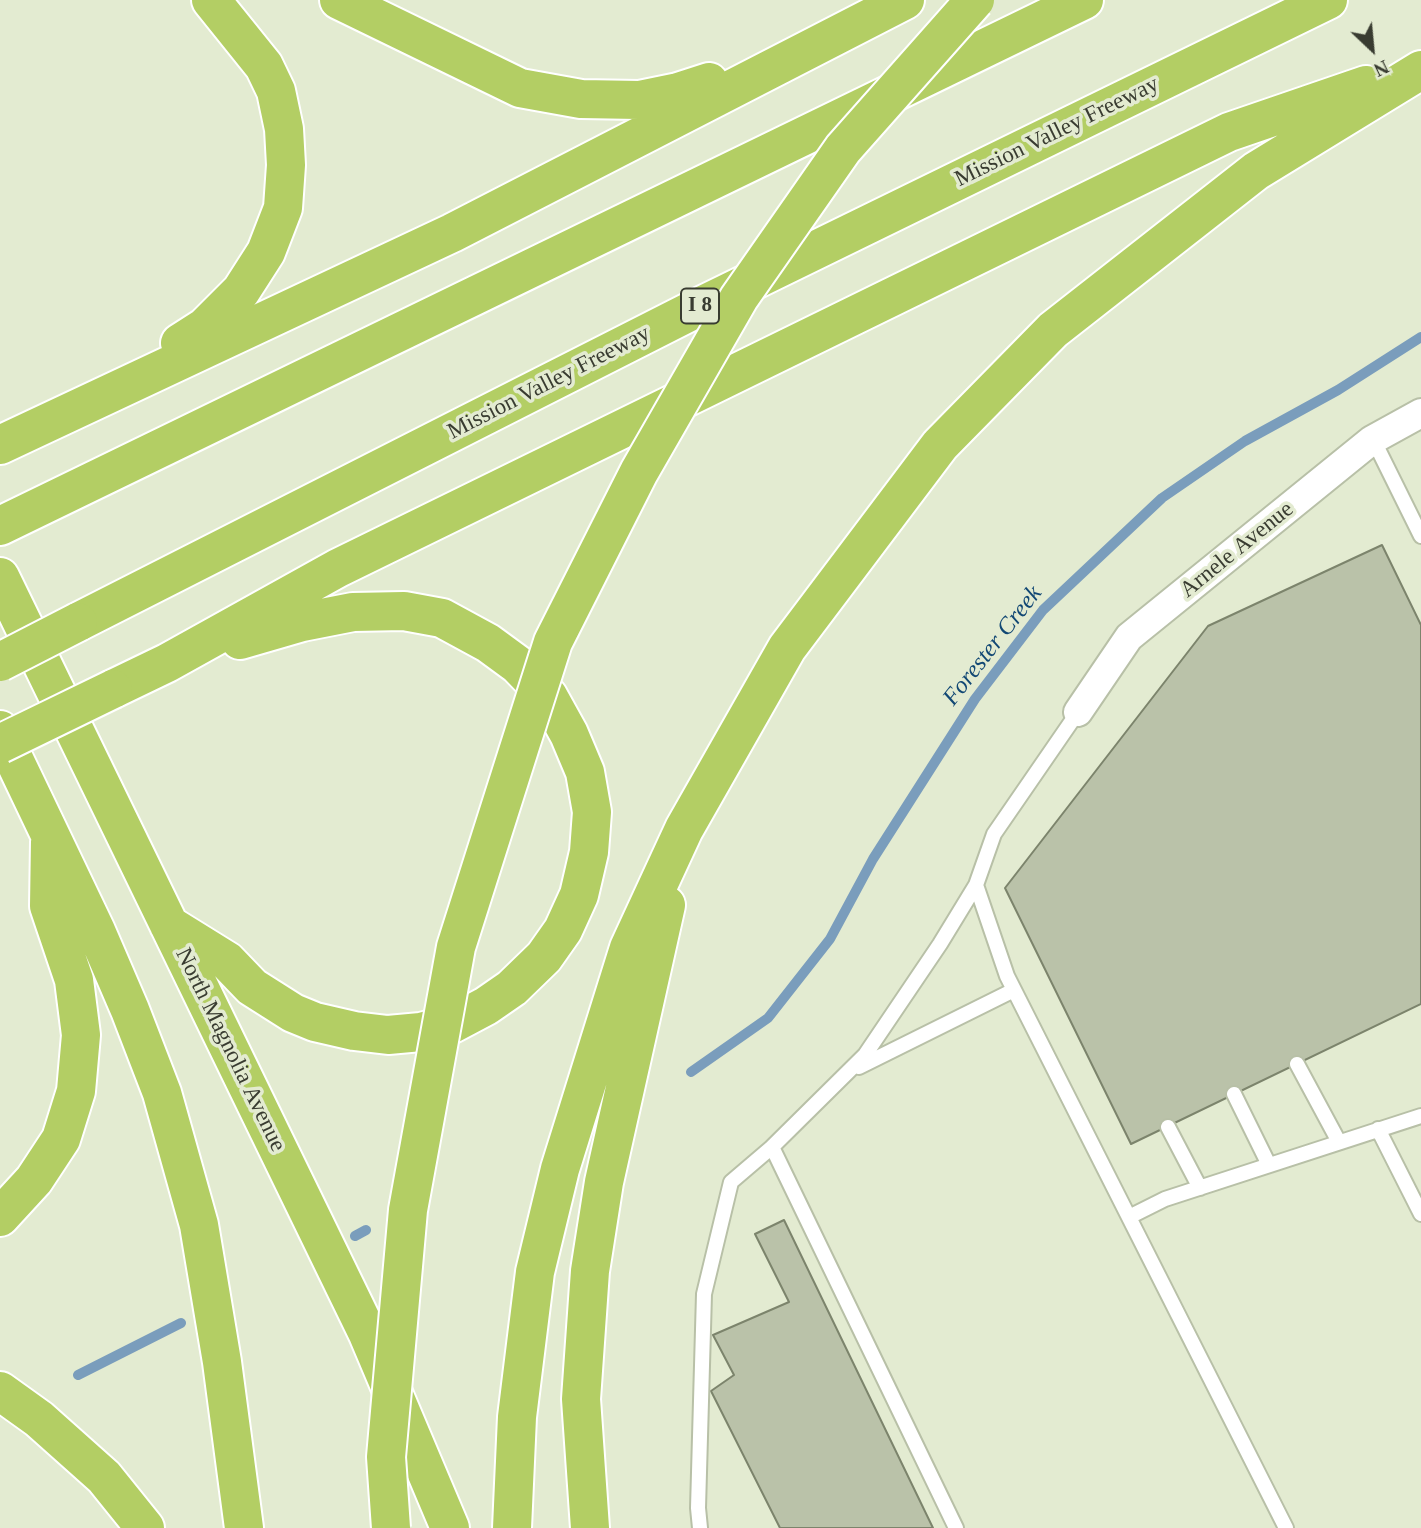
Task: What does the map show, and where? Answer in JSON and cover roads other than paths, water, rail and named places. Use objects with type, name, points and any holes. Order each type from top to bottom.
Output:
[{"type":"highway","points":[[95,399],[205,327],[241,291],[266,252],[283,208],[286,165],[284,129],[276,91],[264,66],[211,0]]},
{"type":"highway","points":[[339,0],[520,88],[581,99],[639,100],[678,92],[715,81],[845,30]]},
{"type":"highway","points":[[0,445],[452,233],[905,0]]},
{"type":"highway","points":[[391,1528],[386,1457],[408,1210],[456,947],[553,642],[639,472],[739,298],[843,149],[975,0]]},
{"type":"highway","points":[[12,520],[1084,0]]},
{"type":"highway","name":"Mission Valley Freeway","points":[[0,662],[695,309],[1328,0]]},
{"type":"highway","points":[[0,744],[167,663],[338,568],[1228,132],[1421,68]]},
{"type":"highway","points":[[512,1528],[517,1417],[535,1272],[560,1169],[629,948],[684,829],[786,648],[940,445],[1053,330],[1157,246],[1256,172],[1421,68]]},
{"type":"highway","name":"North Magnolia Avenue","points":[[0,577],[368,1334],[450,1528]]},
{"type":"highway","points":[[167,663],[302,622],[353,612],[404,611],[442,618],[488,643],[518,666],[548,696],[569,734],[585,772],[592,812],[589,852],[579,895],[563,930],[544,957],[512,988],[452,1024],[421,1032],[387,1035],[315,1022],[293,1013],[252,987],[227,961],[169,925]]},
{"type":"highway","points":[[0,730],[96,931],[162,1093],[195,1212],[222,1362],[244,1528]]},
{"type":"highway","points":[[590,1528],[581,1399],[590,1271],[604,1182],[684,829]]},
{"type":"highway","points":[[0,1217],[34,1181],[61,1139],[76,1091],[81,1035],[74,980],[49,906],[50,833]]},
{"type":"highway","points":[[368,1334],[466,1528]]},
{"type":"highway","points":[[0,1391],[39,1419],[104,1477],[145,1528]]},
{"type":"street","name":"Arnele Avenue","points":[[1078,712],[1129,637],[1373,439],[1421,413]]},
{"type":"lane","points":[[1373,439],[1421,536]]},
{"type":"lane","points":[[700,1528],[698,1508],[704,1293],[731,1182],[772,1147],[865,1055],[940,944],[976,885],[994,834],[1078,712]]},
{"type":"lane","points":[[976,885],[1006,976],[1286,1528]]},
{"type":"lane","points":[[848,1072],[1014,990]]},
{"type":"lane","points":[[1297,1064],[1339,1142]]},
{"type":"lane","points":[[1234,1094],[1269,1165]]},
{"type":"lane","points":[[1129,1217],[1165,1199],[1421,1116]]},
{"type":"lane","points":[[1168,1127],[1200,1188]]},
{"type":"lane","points":[[1378,1129],[1421,1214]]},
{"type":"lane","points":[[772,1147],[956,1528]]},
{"type":"waterway","name":"Forester Creek","points":[[691,1072],[768,1018],[830,939],[873,859],[975,699],[1043,610],[1162,498],[1245,441],[1338,390],[1421,337]]},
{"type":"waterway","name":"Forester Creek","points":[[355,1236],[366,1230]]},
{"type":"waterway","name":"Forester Creek","points":[[78,1375],[181,1323]]}]
